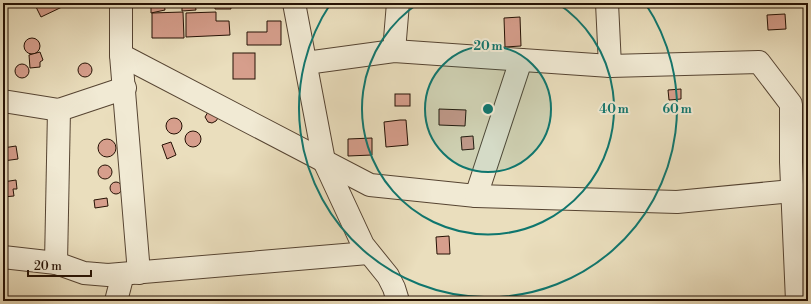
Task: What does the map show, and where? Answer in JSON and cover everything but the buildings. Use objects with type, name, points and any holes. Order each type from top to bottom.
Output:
[{"type":"street","points":[[116,301],[131,273],[125,88],[121,55],[121,3]]},
{"type":"street","points":[[294,3],[324,161],[368,253],[388,276],[398,301]]},
{"type":"street","points":[[394,51],[398,3]]},
{"type":"street","points":[[607,3],[610,66]]},
{"type":"street","points":[[306,63],[394,51],[610,66],[759,62],[791,104],[792,191],[797,301]]},
{"type":"street","points":[[121,55],[370,185],[476,196],[677,202],[792,191]]},
{"type":"street","points":[[476,196],[521,60]]},
{"type":"street","points":[[3,101],[60,110],[125,88]]},
{"type":"street","points":[[56,263],[60,110]]},
{"type":"street","points":[[3,257],[56,263],[94,274],[131,273],[368,253]]}]
